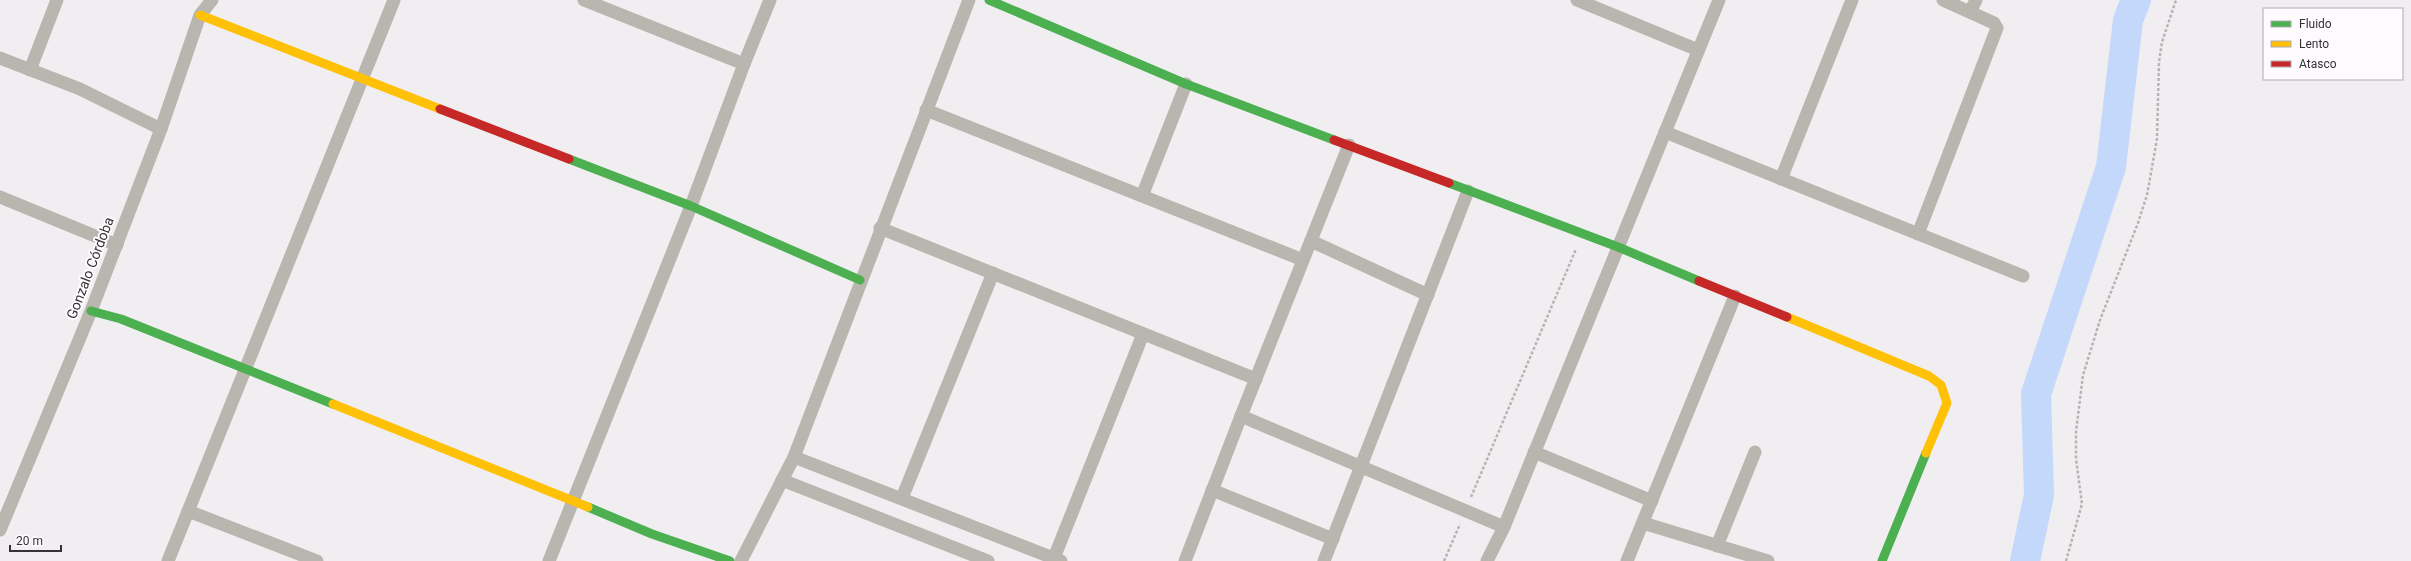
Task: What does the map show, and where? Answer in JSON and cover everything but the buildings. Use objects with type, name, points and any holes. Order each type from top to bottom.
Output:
[{"type":"street","points":[[30,70],[57,0]]},
{"type":"street","name":"Gonzalo Córdoba","points":[[199,0],[200,15]]},
{"type":"street","name":"Gonzalo Córdoba","points":[[0,530],[117,245],[161,129],[200,15],[212,0]]},
{"type":"street","points":[[168,561],[394,0]]},
{"type":"street","points":[[549,561],[691,206],[744,64],[770,0]]},
{"type":"street","points":[[741,561],[794,457],[860,280],[969,0]]},
{"type":"street","points":[[989,0],[1186,84],[1618,248],[1929,376],[1941,385],[1946,402],[1882,561]]},
{"type":"street","points":[[1577,0],[1698,50]]},
{"type":"street","points":[[1487,561],[1504,527],[1719,0]]},
{"type":"street","points":[[1781,179],[1852,0]]},
{"type":"street","points":[[1918,234],[1996,32],[1996,25],[1994,23],[1943,0]]},
{"type":"street","points":[[1970,12],[1976,0]]},
{"type":"street","points":[[591,1],[744,64]]},
{"type":"street","points":[[200,15],[691,206],[860,280]]},
{"type":"street","points":[[0,58],[80,89],[161,129]]},
{"type":"street","points":[[1142,196],[1186,84]]},
{"type":"street","points":[[926,110],[1304,260]]},
{"type":"street","points":[[1665,132],[2023,276]]},
{"type":"street","points":[[1185,561],[1349,145]]},
{"type":"street","points":[[1324,561],[1468,191]]},
{"type":"street","points":[[0,197],[117,245]]},
{"type":"street","points":[[880,228],[1256,379]]},
{"type":"street","points":[[1311,241],[1428,295]]},
{"type":"street","points":[[902,498],[993,273]]},
{"type":"street","points":[[1628,561],[1736,296]]},
{"type":"street","points":[[91,311],[121,319],[245,370],[573,500],[652,534],[730,561]]},
{"type":"street","points":[[794,457],[1058,560],[1143,334]]},
{"type":"street","points":[[1241,416],[1504,527]]},
{"type":"street","points":[[1534,452],[1652,501]]},
{"type":"street","points":[[1717,546],[1755,452]]},
{"type":"street","points":[[782,480],[988,561]]},
{"type":"street","points":[[1212,490],[1333,539]]},
{"type":"street","points":[[188,511],[317,561]]},
{"type":"street","points":[[1643,523],[1768,561]]},
{"type":"path","points":[[2066,561],[2082,504],[2076,459],[2076,432],[2083,375],[2100,320],[2138,223],[2152,175],[2157,139],[2159,62],[2162,42],[2176,0]]},
{"type":"path","points":[[1444,561],[1582,234]]},
{"type":"waterway","points":[[2025,561],[2039,495],[2036,394],[2111,167],[2128,20],[2136,0]]},
{"type":"traffic: fast","points":[[989,0],[1186,84],[1334,140]]},
{"type":"traffic: fast","points":[[569,159],[691,206],[860,280]]},
{"type":"traffic: fast","points":[[1449,183],[1618,247],[1699,281]]},
{"type":"traffic: fast","points":[[91,311],[121,319],[333,404]]},
{"type":"traffic: fast","points":[[1882,561],[1926,453]]},
{"type":"traffic: fast","points":[[588,507],[652,534],[730,561]]},
{"type":"traffic: slow","points":[[200,15],[440,109]]},
{"type":"traffic: slow","points":[[1787,317],[1929,376],[1941,385],[1947,403],[1926,453]]},
{"type":"traffic: slow","points":[[333,404],[588,507]]},
{"type":"traffic: jam","points":[[440,109],[569,159]]},
{"type":"traffic: jam","points":[[1334,140],[1449,183]]},
{"type":"traffic: jam","points":[[1699,281],[1787,317]]}]
